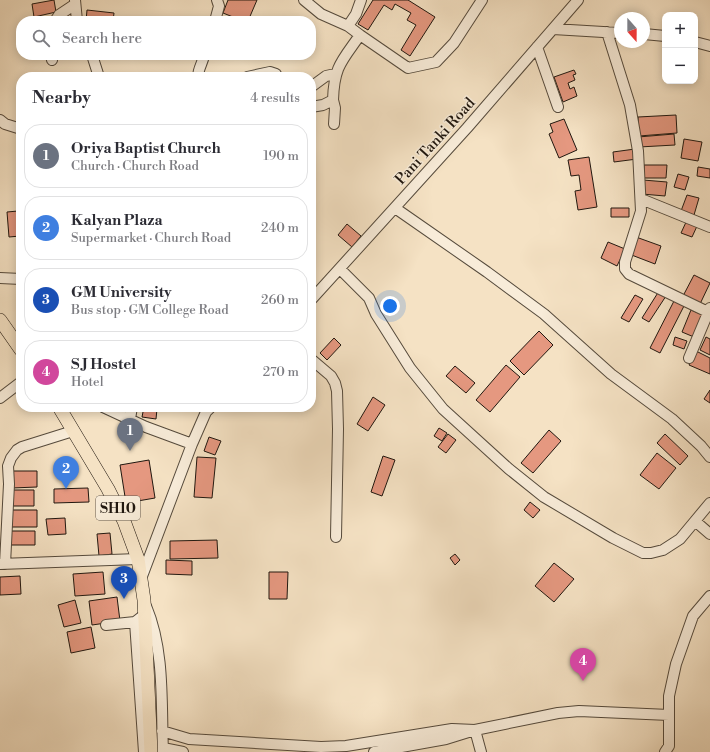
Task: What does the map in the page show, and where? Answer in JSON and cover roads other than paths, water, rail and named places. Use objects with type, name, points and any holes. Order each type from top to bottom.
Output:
[{"type":"main road","points":[[0,320],[16,343]]},
{"type":"main road","name":"SH10","points":[[62,412],[115,502],[124,521],[138,559],[144,600],[141,619],[159,751]]},
{"type":"street","points":[[216,16],[219,6],[217,0]]},
{"type":"street","points":[[304,0],[321,14],[348,26],[408,68],[436,62],[454,43],[482,0]]},
{"type":"street","points":[[348,26],[356,14],[361,0]]},
{"type":"street","name":"Pani Tanki Road","points":[[316,295],[395,208],[578,0]]},
{"type":"street","points":[[57,16],[74,3],[76,16]]},
{"type":"street","points":[[553,29],[614,33]]},
{"type":"street","points":[[607,32],[631,112],[638,151],[641,199],[640,211],[625,262],[625,269],[629,274],[709,311],[689,358]]},
{"type":"street","points":[[334,124],[335,108],[333,100],[335,74],[340,62],[360,35]]},
{"type":"street","points":[[650,35],[662,36]]},
{"type":"street","points":[[698,43],[710,46]]},
{"type":"street","points":[[537,47],[558,107]]},
{"type":"street","points":[[94,60],[97,72]]},
{"type":"street","points":[[198,72],[198,69],[203,60]]},
{"type":"street","points":[[316,83],[326,76],[335,74]]},
{"type":"street","points":[[316,106],[323,105],[333,100]]},
{"type":"street","points":[[0,120],[16,129]]},
{"type":"street","points":[[641,199],[710,228]]},
{"type":"street","points":[[395,208],[544,314],[611,374],[672,419],[701,446],[710,457]]},
{"type":"street","points":[[340,269],[369,298],[410,368],[443,409],[509,469],[544,497],[613,538],[643,553],[652,553],[663,550],[680,539],[710,503]]},
{"type":"street","points":[[0,278],[16,279]]},
{"type":"street","points":[[316,363],[331,376],[337,391],[338,429],[336,537]]},
{"type":"street","points":[[0,398],[16,386]]},
{"type":"street","points":[[114,412],[192,444]]},
{"type":"street","points":[[130,419],[131,412]]},
{"type":"street","points":[[141,579],[192,444],[206,412]]},
{"type":"street","points":[[73,431],[22,447],[17,450],[11,458],[8,466],[10,484],[3,564],[138,559]]},
{"type":"street","points":[[696,521],[710,534]]},
{"type":"street","points":[[671,750],[669,696],[676,664],[693,616],[710,596]]},
{"type":"street","points":[[144,600],[154,626],[159,657],[162,731],[159,751],[183,752]]},
{"type":"street","points":[[106,625],[141,619],[144,752]]},
{"type":"street","points":[[374,752],[446,739],[475,730],[558,713],[578,711],[669,715]]},
{"type":"street","points":[[162,731],[189,739],[321,747],[346,746],[452,729],[475,730]]},
{"type":"street","points":[[475,730],[481,752]]},
{"type":"place","name":"Oriya Baptist Church","points":[[130,451]]},
{"type":"place","name":"Kalyan Plaza","points":[[66,489]]},
{"type":"place","name":"GM University","points":[[124,599]]},
{"type":"place","name":"S J Hostel","points":[[583,681]]}]
